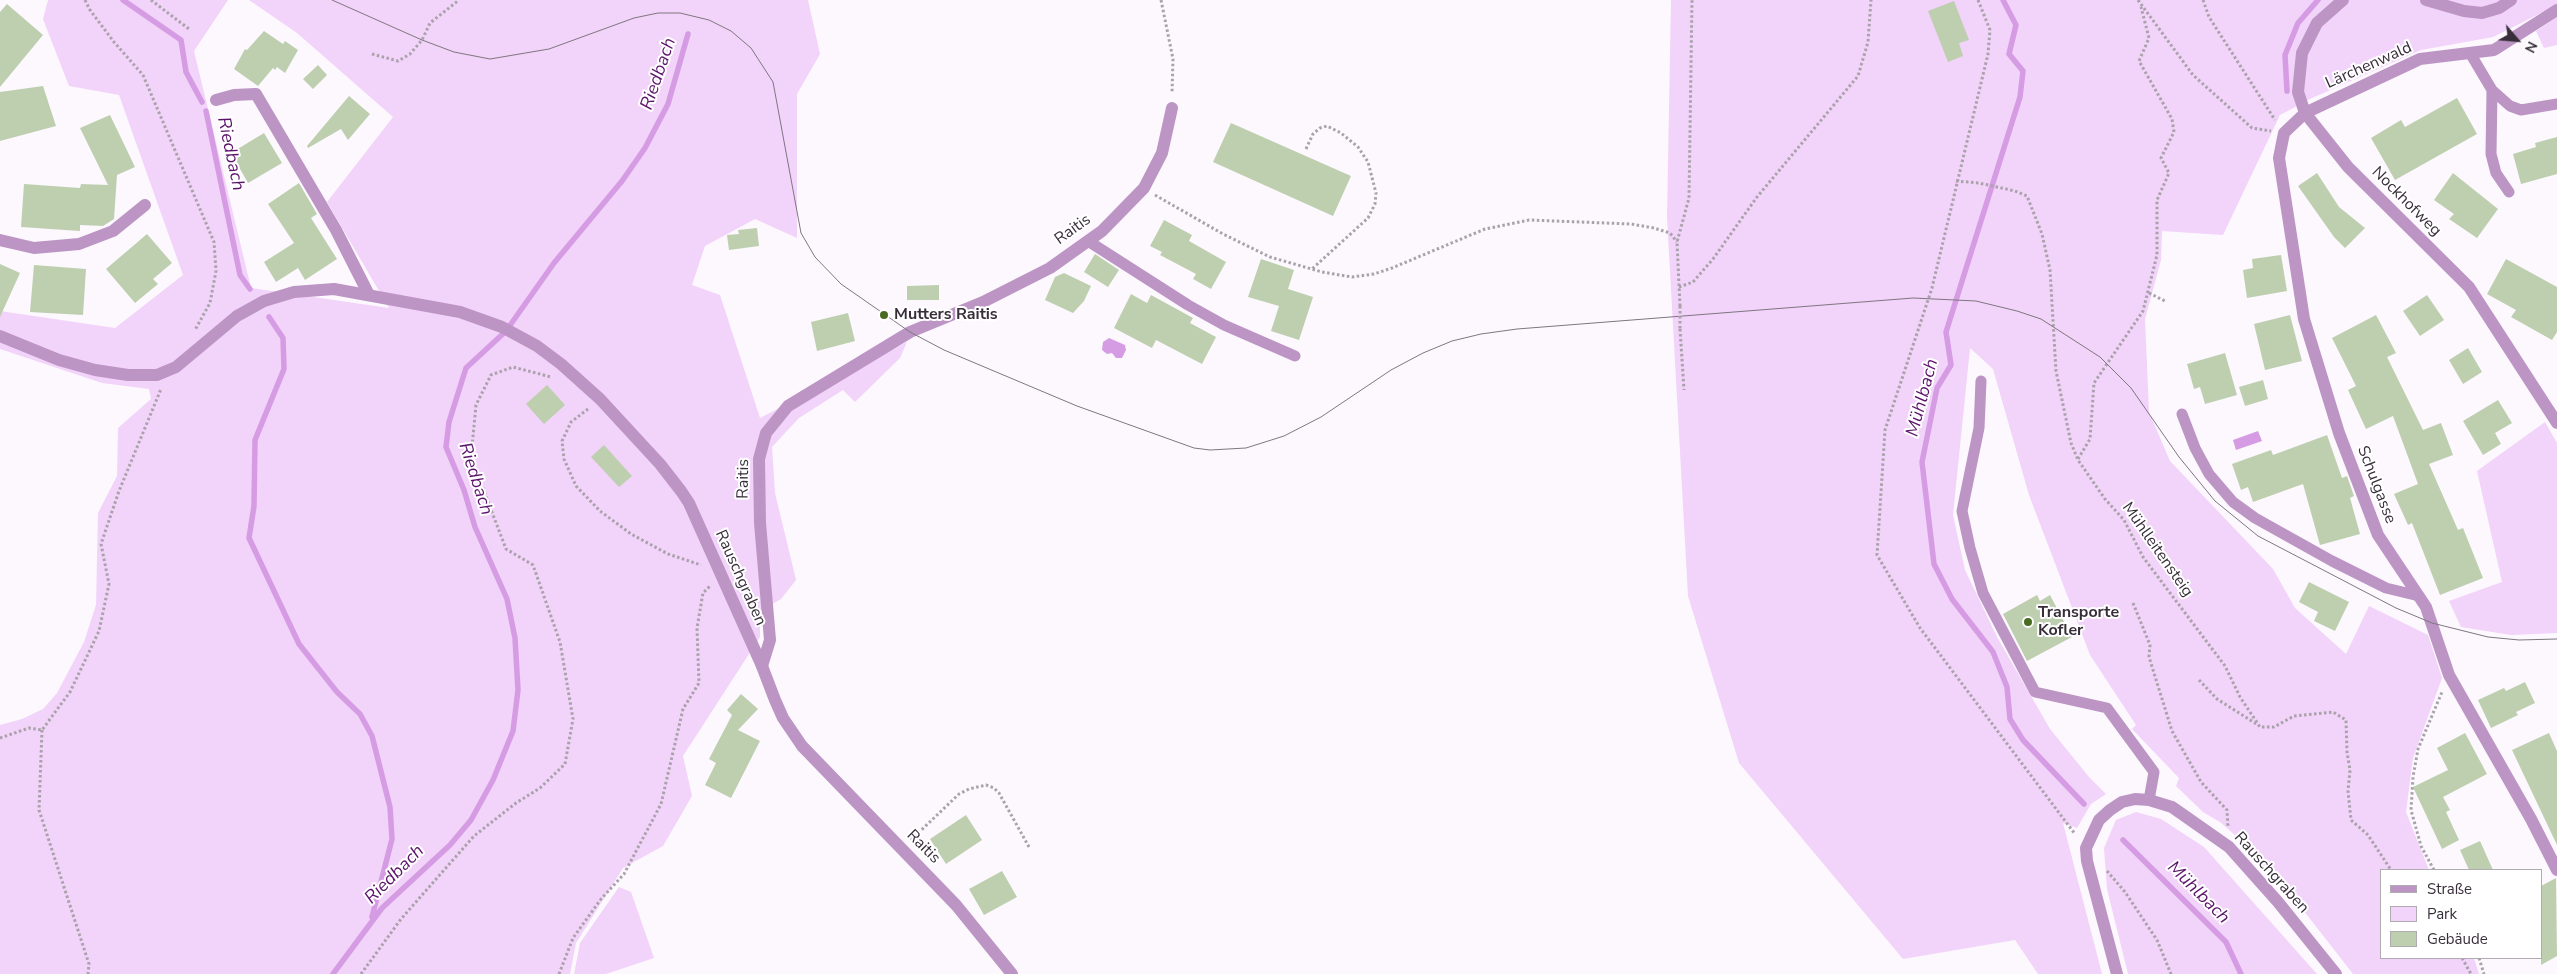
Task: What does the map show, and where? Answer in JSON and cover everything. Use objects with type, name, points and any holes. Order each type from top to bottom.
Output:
[{"type":"street","name":"Nockhofweg","points":[[2343,0],[2317,23],[2302,53],[2298,92],[2305,113],[2348,167],[2469,287],[2557,423]]},
{"type":"street","points":[[2426,0],[2464,11],[2482,13],[2500,8],[2511,0]]},
{"type":"street","name":"Lärchenwald","points":[[2305,113],[2420,59],[2494,50],[2557,10]]},
{"type":"street","points":[[216,100],[234,95],[256,94],[336,230],[369,295]]},
{"type":"street","name":"Raitis","points":[[1012,974],[956,905],[802,746],[783,718],[762,666],[770,640],[760,523],[759,459],[766,434],[788,406],[910,332],[983,302],[1042,272],[1102,230],[1144,188],[1162,154],[1172,108]]},
{"type":"street","points":[[2284,133],[2305,113]]},
{"type":"street","name":"Schulgasse","points":[[2284,133],[2279,158],[2304,319],[2339,433],[2378,535],[2419,596],[2432,623],[2449,675],[2531,819],[2557,870]]},
{"type":"street","points":[[0,240],[34,248],[79,244],[113,231],[145,205]]},
{"type":"street","name":"Rauschgraben","points":[[166,372],[237,316],[264,301],[294,292],[323,289],[369,295],[446,309],[506,328],[554,358],[600,399],[660,464],[689,503],[762,666]]},
{"type":"street","points":[[0,336],[59,360],[105,373],[145,376],[166,372]]},
{"type":"street","name":"Rauschgraben","points":[[2086,848],[2100,820],[2122,802],[2136,799],[2148,800],[2172,807],[2229,847],[2278,902],[2336,974]]},
{"type":"street","points":[[2086,848],[2087,861],[2117,974]]},
{"type":"lane","points":[[2470,53],[2492,90],[2503,102],[2521,110],[2557,104]]},
{"type":"lane","points":[[2492,90],[2491,154],[2496,173],[2509,192]]},
{"type":"lane","points":[[1088,241],[1188,305],[1224,325],[1295,356]]},
{"type":"lane","points":[[1981,381],[1979,428],[1962,511],[1983,593],[2034,692],[2107,708],[2154,772],[2148,800]]},
{"type":"lane","points":[[2182,414],[2195,448],[2209,474],[2233,502],[2255,518],[2332,561],[2386,588],[2419,596]]},
{"type":"path","points":[[85,0],[90,10],[109,35],[143,75],[214,242],[216,271],[210,302],[189,336]]},
{"type":"path","points":[[151,0],[189,29]]},
{"type":"path","points":[[372,54],[398,61],[410,54],[422,40],[430,23],[459,0]]},
{"type":"path","points":[[1161,0],[1173,59],[1172,108]]},
{"type":"path","points":[[1684,390],[1677,242],[1689,198],[1692,0]]},
{"type":"path","points":[[1679,287],[1693,282],[1713,259],[1757,197],[1858,76],[1868,42],[1871,0]]},
{"type":"path","points":[[1978,0],[1990,30],[1988,54],[1956,181],[1932,288],[1885,430],[1877,555],[1920,628],[2086,848]]},
{"type":"path","points":[[2078,460],[2090,439],[2094,383],[2143,311],[2149,294],[2157,255],[2157,200],[2169,173],[2160,158],[2174,132],[2172,119],[2139,61],[2149,38],[2138,0]]},
{"type":"path","points":[[2203,0],[2210,17],[2284,133]]},
{"type":"path","points":[[2141,7],[2193,75],[2252,128],[2284,133]]},
{"type":"path","points":[[1306,149],[1313,134],[1320,128],[1331,127],[1342,133],[1358,148],[1368,162],[1376,193],[1375,204],[1368,218],[1312,269]]},
{"type":"path","name":"Mühlleitensteig","points":[[1956,181],[1979,183],[2015,191],[2027,196],[2042,234],[2050,270],[2056,370],[2069,434],[2078,460],[2105,499],[2124,520],[2143,557],[2225,666],[2240,698],[2260,726]]},
{"type":"path","points":[[1144,188],[1249,248],[1270,257],[1312,269],[1352,277],[1374,274],[1470,234],[1529,220],[1631,224],[1670,233],[1677,242]]},
{"type":"path","points":[[2149,294],[2166,301]]},
{"type":"path","points":[[361,974],[400,919],[474,836],[516,803],[540,788],[565,764],[573,719],[560,642],[533,565],[506,548],[471,457],[476,405],[491,375],[512,367],[559,379]]},
{"type":"path","points":[[88,974],[89,964],[39,810],[42,730],[70,692],[99,631],[109,584],[101,544],[119,491],[154,409],[166,372]]},
{"type":"path","points":[[559,974],[573,938],[601,899],[624,874],[661,804],[683,709],[699,683],[697,628],[703,593],[720,571],[687,562],[650,545],[600,511],[576,486],[564,460],[563,434],[575,418],[600,399]]},
{"type":"path","points":[[2133,603],[2150,644],[2149,657],[2172,731],[2201,782],[2227,810],[2229,847]]},
{"type":"path","points":[[2433,869],[2421,846],[2411,810],[2413,777],[2418,749],[2449,675]]},
{"type":"path","points":[[2199,680],[2217,699],[2260,726],[2274,727],[2294,716],[2333,712],[2346,720],[2350,820],[2368,835],[2390,869]]},
{"type":"path","points":[[0,738],[29,728],[42,730]]},
{"type":"path","points":[[902,849],[959,794],[969,789],[986,785],[994,788],[999,793],[1029,847]]},
{"type":"path","points":[[2105,870],[2124,892],[2157,940],[2171,974]]},
{"type":"path","points":[[2462,959],[2470,974]]},
{"type":"path","points":[[2479,959],[2484,974]]},
{"type":"green space","points":[[48,0],[228,0],[194,51],[251,288],[389,308],[327,202],[393,117],[297,33],[249,0],[808,0],[820,54],[797,94],[797,238],[755,219],[705,246],[692,285],[720,295],[760,418],[907,342],[900,358],[855,402],[843,390],[799,418],[772,447],[775,493],[796,580],[781,599],[760,611],[760,637],[683,756],[692,796],[663,846],[623,868],[576,943],[570,974],[0,974],[0,725],[22,719],[43,709],[57,693],[84,642],[96,605],[98,513],[117,476],[118,428],[151,399],[149,389],[102,383],[0,349],[0,311],[115,328],[183,275],[119,95],[69,86],[43,19]]},
{"type":"green space","points":[[1671,0],[2557,0],[2557,5],[2493,37],[2421,50],[2312,98],[2280,115],[2223,235],[2162,231],[2161,260],[2145,319],[2149,412],[2170,461],[2273,569],[2295,608],[2346,654],[2369,606],[2428,635],[2442,678],[2413,758],[2406,812],[2429,869],[2380,869],[2380,959],[2474,959],[2479,974],[2353,974],[2300,906],[2236,836],[2220,822],[2203,812],[2176,786],[2179,778],[2132,729],[2136,725],[2090,655],[2029,495],[1993,369],[1970,348],[1953,515],[1965,570],[1997,637],[2050,729],[2089,777],[2106,794],[2091,804],[2077,828],[2063,823],[2102,974],[2038,974],[2015,940],[1903,959],[1739,763],[1688,596],[1667,217]]},
{"type":"green space","points":[[2557,17],[2557,45],[2544,48],[2536,31]]},
{"type":"green space","points":[[2545,422],[2557,443],[2557,633],[2511,635],[2461,627],[2449,601],[2502,582],[2477,471]]},
{"type":"green space","points":[[2136,812],[2161,819],[2204,847],[2317,974],[2128,974],[2107,889],[2104,848],[2116,820]]},
{"type":"green space","points":[[619,887],[631,892],[654,958],[606,974],[574,974],[580,943]]},
{"type":"shaded area","points":[[1109,338],[1125,345],[1126,350],[1122,358],[1116,358],[1112,353],[1107,354],[1102,350],[1103,342]]},
{"type":"shaded area","points":[[2258,431],[2262,441],[2236,450],[2233,440]]},
{"type":"building","points":[[1954,1],[1969,40],[1959,43],[1963,56],[1948,62],[1928,11]]},
{"type":"building","points":[[7,4],[43,35],[0,87],[0,12]]},
{"type":"building","points":[[264,31],[283,44],[285,41],[298,50],[285,73],[277,67],[275,70],[273,68],[258,86],[234,69],[245,49],[247,50]]},
{"type":"building","points":[[318,65],[327,75],[313,89],[303,79]]},
{"type":"building","points":[[43,86],[56,126],[0,141],[0,92]]},
{"type":"building","points":[[349,96],[370,114],[348,140],[341,129],[308,148],[307,146]]},
{"type":"building","points":[[2457,98],[2477,134],[2395,180],[2371,138],[2401,120],[2405,127]]},
{"type":"building","points":[[110,115],[135,167],[117,175],[114,219],[103,226],[80,225],[80,231],[21,227],[24,184],[80,188],[81,184],[108,185],[80,128]]},
{"type":"building","points":[[1231,123],[1351,176],[1333,216],[1213,162]]},
{"type":"building","points":[[264,133],[282,163],[248,183],[231,153]]},
{"type":"building","points":[[2557,137],[2557,174],[2521,184],[2513,154],[2536,147],[2535,143]]},
{"type":"building","points":[[2317,173],[2339,207],[2365,228],[2345,248],[2334,237],[2298,186]]},
{"type":"building","points":[[2453,173],[2498,209],[2477,238],[2449,219],[2454,214],[2434,200]]},
{"type":"building","points":[[299,183],[317,214],[311,218],[337,259],[305,280],[298,268],[276,282],[264,262],[294,243],[268,204]]},
{"type":"building","points":[[1164,220],[1192,235],[1189,241],[1226,262],[1211,289],[1193,279],[1196,274],[1160,255],[1162,252],[1150,246]]},
{"type":"building","points":[[757,228],[759,246],[729,250],[727,235],[739,234],[738,230]]},
{"type":"building","points":[[147,234],[172,263],[153,279],[158,284],[135,303],[106,269]]},
{"type":"building","points":[[1095,254],[1119,270],[1108,287],[1084,272]]},
{"type":"building","points":[[2281,255],[2287,291],[2247,298],[2243,270],[2253,268],[2252,259]]},
{"type":"building","points":[[1261,259],[1294,270],[1288,289],[1313,297],[1299,340],[1271,331],[1279,306],[1248,297]]},
{"type":"building","points":[[2506,259],[2557,287],[2557,332],[2552,340],[2511,317],[2516,310],[2487,294]]},
{"type":"building","points":[[0,264],[20,273],[0,317]]},
{"type":"building","points":[[34,265],[86,269],[83,315],[30,312]]},
{"type":"building","points":[[1064,273],[1091,286],[1084,301],[1073,313],[1045,300],[1055,277]]},
{"type":"building","points":[[939,285],[939,300],[907,300],[907,286]]},
{"type":"building","points":[[1131,294],[1147,303],[1151,295],[1193,318],[1190,323],[1216,337],[1202,364],[1156,340],[1152,348],[1114,328]]},
{"type":"building","points":[[2427,295],[2444,320],[2420,336],[2403,311]]},
{"type":"building","points":[[848,313],[855,341],[817,351],[811,322]]},
{"type":"building","points":[[2290,315],[2302,361],[2265,370],[2254,324]]},
{"type":"building","points":[[2376,315],[2396,353],[2387,357],[2423,430],[2441,423],[2453,455],[2429,464],[2458,530],[2463,528],[2483,578],[2440,595],[2412,523],[2408,525],[2394,494],[2418,484],[2393,416],[2366,429],[2348,390],[2356,386],[2332,338]]},
{"type":"building","points":[[2468,348],[2482,372],[2463,384],[2449,360]]},
{"type":"building","points":[[2225,353],[2237,395],[2205,404],[2200,387],[2194,389],[2187,364]]},
{"type":"building","points":[[2263,380],[2268,399],[2245,406],[2239,387]]},
{"type":"building","points":[[547,385],[565,405],[544,424],[526,404]]},
{"type":"building","points":[[2498,400],[2512,423],[2495,433],[2501,444],[2483,455],[2463,421]]},
{"type":"building","points":[[2327,435],[2342,478],[2347,476],[2354,496],[2350,498],[2360,534],[2320,545],[2303,484],[2253,502],[2248,487],[2241,490],[2232,464],[2271,450],[2273,455]]},
{"type":"building","points":[[604,445],[632,476],[619,487],[591,457]]},
{"type":"building","points":[[2309,582],[2349,602],[2335,631],[2314,621],[2318,612],[2299,602]]},
{"type":"building","points":[[2037,595],[2040,601],[2050,595],[2072,637],[2027,661],[2003,614]]},
{"type":"building","points":[[2525,682],[2535,703],[2516,712],[2518,715],[2491,728],[2478,700],[2504,688],[2506,691]]},
{"type":"building","points":[[741,694],[758,709],[738,730],[760,741],[731,798],[705,785],[716,763],[709,759],[732,715],[727,710]]},
{"type":"building","points":[[2465,733],[2487,774],[2443,797],[2450,810],[2446,812],[2459,840],[2442,849],[2413,787],[2448,770],[2437,748]]},
{"type":"building","points":[[2549,733],[2557,751],[2557,845],[2512,750]]},
{"type":"building","points":[[966,815],[982,840],[946,864],[930,839]]},
{"type":"building","points":[[2480,841],[2493,869],[2469,869],[2460,850]]},
{"type":"building","points":[[1002,871],[1017,897],[984,915],[969,889]]},
{"type":"building","points":[[2556,878],[2557,956],[2541,965],[2542,959],[2542,885]]},
{"type":"waterway","name":"Riedbach","points":[[123,0],[181,40],[186,72],[202,102]]},
{"type":"waterway","name":"Mühlbach","points":[[2003,0],[2016,25],[2009,54],[2023,71],[2020,97],[1946,332],[1951,365],[1937,388],[1922,462],[1934,564],[1952,599],[1993,652],[2007,687],[2010,719],[2023,740],[2084,804]]},
{"type":"waterway","points":[[2287,91],[2285,55],[2298,23],[2318,0]]},
{"type":"waterway","name":"Riedbach","points":[[333,974],[382,908],[450,845],[471,820],[493,780],[513,731],[518,690],[515,638],[507,599],[475,527],[464,490],[446,447],[449,422],[466,368],[506,331],[554,263],[622,181],[645,148],[668,104],[688,34]]},
{"type":"waterway","name":"Riedbach","points":[[206,111],[240,275],[250,289]]},
{"type":"waterway","name":"Riedbach","points":[[269,317],[283,338],[284,369],[255,440],[254,506],[249,538],[299,644],[337,692],[360,714],[372,736],[390,807],[392,839],[372,917]]},
{"type":"waterway","name":"Mühlbach","points":[[2123,840],[2226,942],[2241,974]]},
{"type":"tram line","points":[[332,0],[422,40],[454,52],[490,59],[549,49],[634,18],[658,13],[680,13],[709,20],[731,31],[751,48],[773,82],[801,233],[815,257],[841,284],[910,332],[944,350],[1077,406],[1194,448],[1210,450],[1246,448],[1284,436],[1321,417],[1391,370],[1423,353],[1452,341],[1481,334],[1517,329],[1913,298],[1976,301],[2041,319],[2100,357],[2131,388],[2179,457],[2215,501],[2258,536],[2396,608],[2432,623],[2488,637],[2519,640],[2557,639]]},
{"type":"place","name":"Mutters Raitis","points":[[884,315]]},
{"type":"place","name":"Transporte Kofler","points":[[2028,622]]}]
